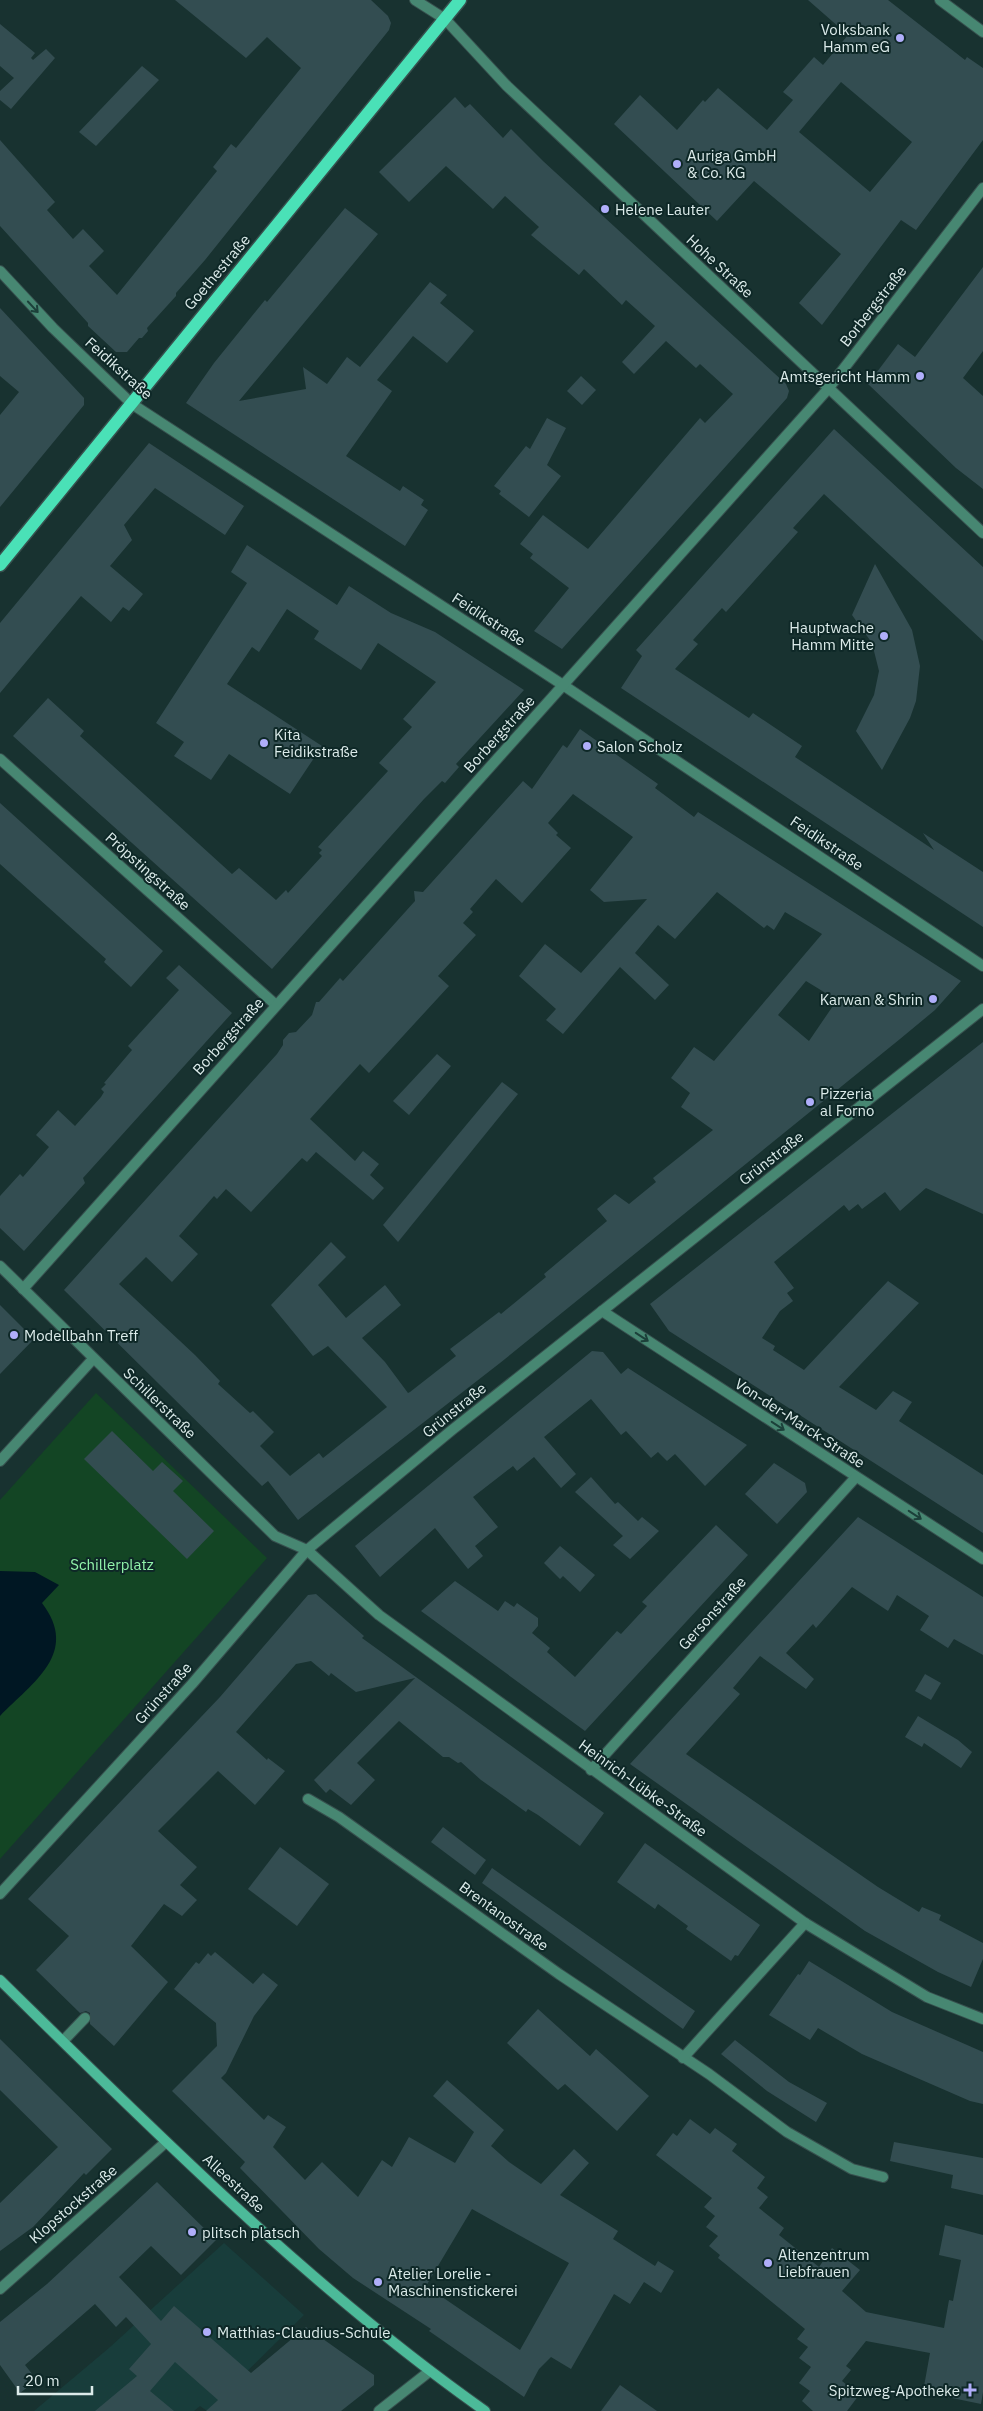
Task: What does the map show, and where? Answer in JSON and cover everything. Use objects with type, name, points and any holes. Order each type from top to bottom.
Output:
[{"type":"main road","name":"Goethestraße","points":[[0,565],[460,0]]},
{"type":"main road","name":"Alleestraße","points":[[0,1980],[166,2142],[314,2278],[430,2371],[485,2411]]},
{"type":"street","name":"Hohe Straße","points":[[415,0],[445,19],[507,86],[983,533]]},
{"type":"street","points":[[940,0],[983,32]]},
{"type":"street","name":"Borbergstraße","points":[[23,1289],[828,389],[983,188]]},
{"type":"street","name":"Feidikstraße","points":[[0,271],[53,328],[132,404],[563,685],[983,966]]},
{"type":"street","name":"Pröpstingstraße","points":[[0,759],[276,1005]]},
{"type":"street","name":"Grünstraße","points":[[0,1894],[192,1684],[307,1550],[602,1311],[983,1009]]},
{"type":"street","name":"Schillerstraße","points":[[0,1266],[275,1536],[307,1550]]},
{"type":"street","name":"Von-der-Marck-Straße","points":[[602,1311],[983,1559]]},
{"type":"street","points":[[0,1461],[93,1358]]},
{"type":"street","name":"Gersonstraße","points":[[592,1770],[856,1477]]},
{"type":"street","name":"Heinrich-Lübke-Straße","points":[[307,1550],[379,1616],[805,1923],[926,1997],[983,2019]]},
{"type":"street","name":"Brentanostraße","points":[[308,1799],[339,1817],[559,1974],[709,2074],[786,2132],[852,2169],[883,2177]]},
{"type":"street","points":[[683,2058],[805,1923]]},
{"type":"street","points":[[62,2041],[85,2018]]},
{"type":"street","name":"Klopstockstraße","points":[[0,2289],[166,2142]]},
{"type":"street","points":[[379,2411],[430,2371]]},
{"type":"shaded area","points":[[0,1571],[35,1572],[59,1585],[42,1603],[52,1621],[56,1637],[54,1652],[48,1665],[38,1678],[0,1716]]},
{"type":"shaded area","name":"Matthias-Claudius-Schule","points":[[224,2243],[304,2315],[207,2411],[200,2406],[194,2411],[34,2411],[109,2348]]},
{"type":"green space","name":"Schillerplatz","points":[[96,1393],[267,1558],[0,1859],[0,1500]]},
{"type":"building","points":[[175,0],[371,0],[388,16],[391,23],[389,30],[205,260],[176,293],[176,296],[147,328],[148,331],[127,352],[116,352],[88,326],[88,323],[0,226],[0,140],[55,202],[47,210],[73,239],[83,229],[104,251],[89,266],[117,295],[217,171],[213,167],[231,144],[236,148],[301,68],[267,37],[246,58]]},
{"type":"building","points":[[808,0],[888,0],[965,60],[967,57],[983,68],[983,140],[916,230],[901,220],[822,325],[799,303],[841,254],[754,181],[717,221],[614,124],[640,95],[677,130],[703,100],[705,102],[718,88],[767,130],[793,100],[783,92],[814,57],[823,65],[848,35]],"holes":[[[841,82],[912,142],[870,192],[799,132]]]},
{"type":"building","points":[[0,24],[35,53],[31,58],[33,60],[46,49],[55,58],[11,109],[0,100],[0,91],[14,78],[0,66]]},
{"type":"building","points":[[142,66],[159,80],[96,146],[79,132]]},
{"type":"building","points":[[455,97],[465,108],[470,104],[503,138],[511,129],[543,161],[786,384],[789,391],[787,398],[562,649],[534,631],[569,588],[530,558],[533,554],[520,544],[543,515],[588,549],[700,418],[705,423],[733,394],[700,364],[696,368],[666,341],[634,374],[622,362],[655,326],[626,300],[622,305],[584,269],[579,275],[531,235],[539,227],[505,196],[493,209],[446,166],[409,202],[379,172]]},
{"type":"building","points":[[345,208],[378,234],[239,401],[306,389],[303,367],[327,384],[347,357],[360,367],[430,282],[447,295],[440,303],[474,331],[447,363],[413,336],[377,380],[392,391],[346,456],[400,491],[403,486],[424,500],[421,505],[428,510],[405,546],[186,403],[214,363],[265,300],[267,302]]},
{"type":"building","name":"Amtsgericht Hamm","points":[[983,267],[983,351],[963,378],[983,396],[983,489],[956,468],[868,384],[898,344],[915,357]]},
{"type":"building","points":[[0,308],[84,398],[84,405],[0,507],[0,415],[19,392],[0,376]]},
{"type":"building","points":[[581,376],[596,390],[582,405],[567,391]]},
{"type":"building","points":[[547,418],[566,428],[547,465],[561,476],[529,517],[499,494],[501,491],[494,486],[526,446],[530,449]]},
{"type":"building","points":[[834,429],[983,567],[983,641],[824,494],[793,528],[798,532],[726,612],[722,608],[693,640],[698,644],[675,669],[749,718],[753,713],[802,746],[795,757],[934,850],[923,833],[983,872],[983,927],[621,688],[642,656],[636,650]]},
{"type":"building","points":[[149,443],[244,506],[225,535],[155,488],[124,525],[132,540],[110,566],[143,594],[129,611],[123,607],[111,622],[81,596],[0,693],[0,623]]},
{"type":"building","points":[[247,545],[337,605],[349,586],[391,613],[435,632],[524,690],[456,764],[459,767],[445,783],[442,781],[424,799],[272,969],[13,736],[48,698],[84,731],[80,736],[232,874],[239,868],[276,900],[286,890],[288,893],[322,856],[319,853],[322,850],[318,847],[388,771],[379,763],[412,727],[403,719],[436,682],[378,643],[361,670],[314,639],[319,631],[287,609],[259,652],[252,647],[227,684],[322,746],[290,794],[229,754],[211,780],[174,756],[184,742],[156,723],[247,583],[231,572]]},
{"type":"building","points":[[875,564],[912,630],[920,666],[916,701],[910,718],[882,770],[856,731],[874,695],[879,671],[872,643],[852,615]]},
{"type":"building","points":[[580,729],[658,784],[655,788],[694,817],[698,812],[961,981],[935,1010],[900,1039],[500,1363],[298,1520],[268,1481],[262,1486],[64,1290],[277,1054],[283,1045],[283,1040],[289,1033],[296,1032],[312,1015],[316,1002],[319,1002],[340,978],[343,981],[415,901],[414,891],[423,892],[523,781],[532,789],[563,745],[567,748]],"holes":[[[573,794],[633,837],[590,890],[604,902],[647,899],[581,973],[545,944],[519,976],[556,1009],[546,1020],[563,1034],[620,967],[655,1000],[669,985],[635,953],[658,925],[675,939],[717,892],[764,928],[767,925],[774,930],[785,912],[822,934],[714,1061],[694,1047],[671,1078],[690,1093],[681,1107],[713,1130],[653,1178],[656,1182],[629,1204],[615,1194],[597,1209],[607,1221],[544,1274],[546,1277],[501,1314],[499,1312],[450,1349],[456,1356],[410,1392],[408,1393],[385,1362],[362,1338],[401,1305],[385,1285],[346,1318],[318,1285],[346,1257],[331,1242],[271,1305],[313,1356],[328,1346],[387,1407],[323,1458],[319,1453],[290,1476],[260,1446],[274,1432],[253,1411],[250,1413],[218,1384],[220,1381],[195,1355],[119,1284],[146,1257],[172,1282],[198,1254],[179,1236],[214,1196],[217,1199],[226,1189],[251,1212],[302,1158],[307,1162],[316,1152],[373,1200],[384,1188],[370,1175],[379,1164],[363,1151],[355,1161],[310,1119],[360,1064],[369,1073],[449,986],[438,976],[476,935],[463,923],[473,912],[470,909],[496,879],[522,903],[571,848],[556,835],[558,833],[548,823]],[[806,981],[837,1000],[809,1041],[778,1015]]]},
{"type":"building","points":[[0,803],[163,951],[131,987],[104,962],[106,959],[0,864]]},
{"type":"building","points":[[179,965],[232,1013],[83,1178],[85,1183],[24,1251],[0,1228],[0,1196],[20,1174],[23,1177],[49,1147],[36,1135],[58,1110],[75,1126],[101,1097],[104,1092],[101,1089],[106,1084],[104,1083],[132,1050],[128,1046],[179,990],[166,978]]},
{"type":"building","points":[[983,1042],[983,1214],[926,1188],[900,1211],[885,1192],[862,1209],[858,1204],[849,1211],[844,1205],[774,1262],[794,1288],[787,1293],[793,1301],[780,1311],[762,1338],[775,1346],[773,1350],[804,1370],[888,1281],[919,1303],[839,1387],[876,1410],[893,1391],[912,1402],[899,1421],[983,1475],[983,1533],[669,1331],[650,1304]]},
{"type":"building","points":[[437,1054],[451,1066],[409,1115],[393,1101]]},
{"type":"building","points":[[502,1082],[518,1094],[398,1242],[383,1225]]},
{"type":"building","points":[[0,1305],[34,1339],[0,1374]]},
{"type":"building","points":[[592,1351],[603,1352],[621,1374],[628,1368],[747,1445],[705,1486],[675,1454],[667,1461],[658,1452],[651,1458],[626,1431],[621,1435],[591,1399],[544,1437],[576,1474],[561,1488],[534,1457],[517,1471],[513,1466],[473,1497],[498,1527],[475,1546],[483,1556],[468,1569],[435,1528],[380,1577],[355,1546]]},
{"type":"building","points":[[112,1431],[153,1471],[162,1462],[183,1481],[173,1491],[214,1531],[187,1559],[84,1459]]},
{"type":"building","points":[[774,1463],[805,1483],[807,1492],[777,1524],[745,1494]]},
{"type":"building","points":[[591,1477],[615,1504],[618,1502],[638,1521],[642,1517],[659,1531],[630,1559],[613,1545],[623,1536],[575,1492]]},
{"type":"building","points":[[858,1517],[983,1597],[983,1655],[954,1639],[948,1648],[920,1630],[929,1616],[897,1595],[888,1611],[852,1587],[816,1628],[813,1624],[786,1653],[814,1679],[806,1689],[760,1656],[733,1688],[740,1694],[686,1754],[878,1887],[919,1912],[922,1907],[941,1915],[939,1920],[983,1943],[983,1959],[971,1987],[938,1972],[865,1931],[630,1764]]},
{"type":"building","points":[[716,1525],[748,1555],[585,1731],[421,1611],[455,1581],[498,1611],[505,1601],[514,1607],[517,1603],[538,1618],[538,1626],[532,1633],[550,1648],[547,1652],[575,1677],[617,1631],[621,1634],[647,1606],[642,1602]]},
{"type":"building","points":[[560,1546],[595,1575],[580,1592],[563,1576],[560,1579],[544,1563]]},
{"type":"building","points":[[316,1594],[364,1636],[362,1638],[604,1813],[580,1846],[538,1815],[528,1809],[526,1812],[481,1780],[461,1762],[458,1763],[449,1757],[443,1757],[399,1721],[357,1763],[375,1780],[351,1805],[330,1789],[326,1793],[314,1780],[415,1678],[356,1692],[331,1673],[329,1676],[311,1661],[296,1664],[236,1732],[267,1760],[268,1758],[285,1771],[255,1805],[218,1771],[158,1831],[197,1867],[180,1885],[197,1900],[182,1916],[164,1904],[131,1946],[168,1982],[114,2046],[90,2024],[90,2013],[86,2011],[80,2013],[36,1970],[69,1936],[28,1899],[220,1697],[308,1595]]},
{"type":"building","points":[[925,1674],[941,1683],[931,1700],[915,1691]]},
{"type":"building","points":[[918,1716],[958,1740],[972,1752],[961,1768],[924,1743],[922,1747],[905,1737]]},
{"type":"building","points":[[443,1827],[486,1860],[475,1875],[431,1842]]},
{"type":"building","points":[[645,1843],[760,1925],[738,1956],[735,1955],[731,1961],[686,1929],[688,1926],[658,1904],[655,1909],[617,1882]]},
{"type":"building","points":[[280,1847],[329,1884],[297,1926],[248,1889]]},
{"type":"building","points":[[492,1868],[695,2011],[683,2029],[482,1883]]},
{"type":"building","points":[[215,1952],[253,1984],[263,1973],[278,1985],[254,2016],[226,2073],[221,2078],[264,2120],[268,2115],[286,2127],[273,2147],[305,2180],[322,2162],[358,2197],[382,2160],[392,2167],[409,2137],[455,2163],[474,2132],[433,2096],[447,2080],[504,2130],[491,2146],[509,2162],[541,2184],[574,2149],[589,2163],[560,2195],[618,2231],[613,2239],[655,2266],[658,2261],[674,2271],[661,2293],[644,2282],[630,2304],[614,2294],[571,2369],[551,2357],[539,2369],[524,2397],[429,2331],[431,2329],[353,2278],[319,2249],[240,2168],[245,2162],[172,2091],[217,2046],[216,2023],[174,1989],[196,1962],[199,1964],[208,1953],[211,1956]],"holes":[[[472,2209],[569,2263],[520,2350],[426,2286]]]},
{"type":"building","points":[[809,1961],[892,2012],[983,2052],[983,2104],[970,2101],[862,2054],[818,2028],[810,2040],[769,2015]]},
{"type":"building","points":[[538,2009],[590,2056],[596,2049],[649,2096],[617,2131],[565,2084],[558,2090],[507,2043]]},
{"type":"building","points":[[0,2039],[112,2149],[86,2175],[84,2173],[33,2227],[0,2251],[0,2203],[58,2147],[0,2090]]},
{"type":"building","points":[[735,2040],[789,2082],[827,2103],[816,2122],[767,2091],[721,2054]]},
{"type":"building","name":"Altenzentrum Liebfrauen","points":[[690,2119],[710,2134],[715,2128],[737,2144],[732,2151],[765,2177],[757,2188],[768,2197],[759,2208],[784,2228],[779,2235],[819,2267],[832,2248],[860,2270],[842,2291],[866,2312],[944,2328],[949,2300],[953,2301],[961,2260],[939,2255],[945,2225],[983,2235],[983,2392],[981,2404],[923,2392],[930,2353],[866,2341],[846,2366],[851,2370],[842,2381],[859,2395],[847,2411],[813,2411],[802,2401],[810,2391],[799,2383],[811,2367],[799,2358],[808,2347],[797,2339],[805,2329],[718,2258],[720,2255],[709,2246],[718,2236],[706,2227],[715,2216],[704,2207],[712,2198],[656,2155],[673,2133],[677,2136]]},
{"type":"building","points":[[894,2142],[983,2158],[983,2195],[951,2188],[953,2175],[890,2161]]},
{"type":"building","points":[[157,2182],[216,2240],[181,2275],[151,2246],[119,2277],[161,2321],[174,2306],[251,2373],[306,2327],[374,2375],[374,2385],[341,2411],[206,2411],[218,2400],[175,2362],[150,2391],[174,2411],[95,2411],[137,2376],[129,2369],[151,2344],[126,2317],[116,2327],[95,2304],[25,2365],[37,2380],[20,2393],[0,2365],[0,2322],[47,2284]]},
{"type":"building","points":[[620,2385],[657,2411],[601,2411]]},
{"type":"place","name":"Volksbank Hamm eG","points":[[900,38]]},
{"type":"place","name":"Auriga GmbH & Co. KG","points":[[677,164]]},
{"type":"place","name":"Helene Lauter","points":[[605,209]]},
{"type":"place","name":"Amtsgericht Hamm","points":[[920,376]]},
{"type":"place","name":"Hauptwache Hamm Mitte","points":[[884,636]]},
{"type":"place","name":"Kita Feidikstraße","points":[[264,743]]},
{"type":"place","name":"Salon Scholz","points":[[587,746]]},
{"type":"place","name":"Karwan & Shrin","points":[[933,999]]},
{"type":"place","name":"Pizzeria al Forno","points":[[810,1102]]},
{"type":"place","name":"Modellbahn Treff","points":[[14,1335]]},
{"type":"place","name":"plitsch platsch","points":[[192,2232]]},
{"type":"place","name":"Altenzentrum Liebfrauen","points":[[768,2263]]},
{"type":"place","name":"Atelier Lorelie - Maschinenstickerei","points":[[378,2282]]},
{"type":"place","name":"Matthias-Claudius-Schule","points":[[207,2332]]},
{"type":"place","name":"Spitzweg-Apotheke","points":[[970,2390]]}]
